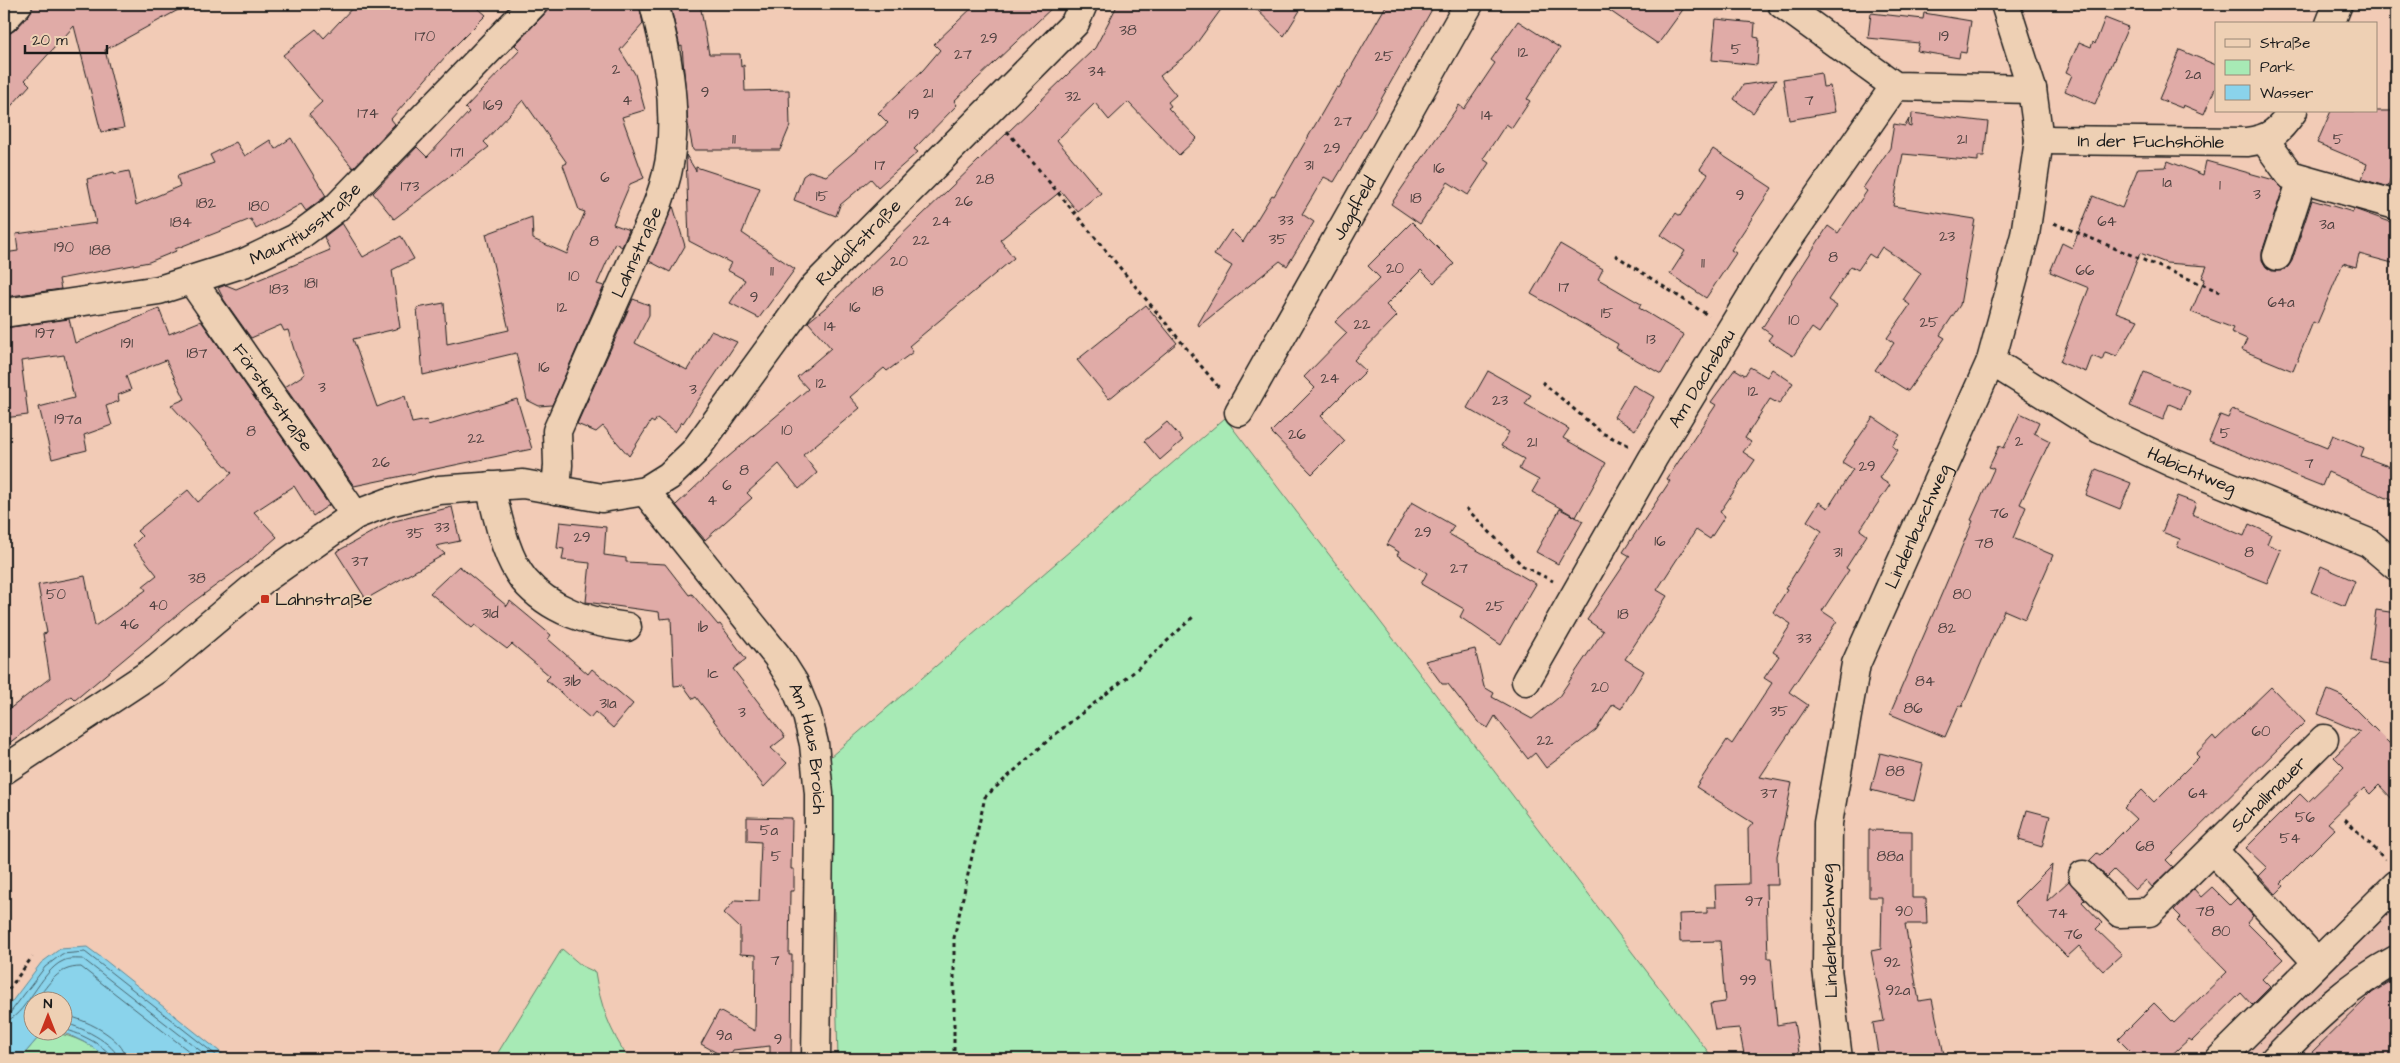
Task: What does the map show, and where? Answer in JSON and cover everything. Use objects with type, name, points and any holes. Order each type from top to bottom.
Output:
[{"type":"street","points":[[4,19],[18,4]]},
{"type":"street","name":"Mauritiusstraße","points":[[4,313],[159,290],[244,263],[296,238],[335,209],[533,4]]},
{"type":"street","name":"Lahnstraße","points":[[556,490],[558,465],[556,431],[660,198],[671,152],[673,112],[670,76],[654,4]]},
{"type":"street","name":"Rudolfstraße","points":[[645,491],[670,476],[694,452],[815,286],[1075,23],[1083,4]]},
{"type":"street","name":"Jagdfeld","points":[[1239,412],[1469,4]]},
{"type":"street","points":[[1782,4],[1895,86],[2032,89]]},
{"type":"street","name":"Lindenbuschweg","points":[[1838,1059],[1827,969],[1828,822],[1856,664],[1991,361],[2025,235],[2039,140],[2032,89],[2005,4]]},
{"type":"street","points":[[2331,22],[2338,4]]},
{"type":"street","name":"Am Dachsbau","points":[[1526,681],[1653,458],[1771,264],[1895,86]]},
{"type":"street","name":"In der Fuchshöhle","points":[[2039,140],[2247,142],[2264,139],[2282,127],[2292,112]]},
{"type":"street","points":[[2264,139],[2290,175],[2396,205]]},
{"type":"street","points":[[2277,256],[2302,179]]},
{"type":"street","name":"Försterstraße","points":[[192,281],[355,515]]},
{"type":"street","name":"Habichtweg","points":[[1991,361],[2100,429],[2173,463],[2369,543],[2396,566]]},
{"type":"street","points":[[4,770],[157,669],[264,579],[355,515],[389,502],[439,490],[523,484],[602,498],[645,491]]},
{"type":"street","points":[[490,486],[512,559],[524,580],[548,600],[570,614],[602,624],[627,627]]},
{"type":"street","name":"Am Haus Broich","points":[[645,491],[778,656],[794,683],[807,715],[814,744],[819,794],[816,1059]]},
{"type":"street","name":"Schallmauer","points":[[2083,875],[2120,913],[2149,912],[2214,850],[2324,739]]},
{"type":"street","points":[[2214,850],[2317,962]]},
{"type":"street","points":[[2220,1059],[2317,962],[2393,875]]},
{"type":"street","points":[[2275,1059],[2308,1026],[2374,972],[2396,960]]},
{"type":"path","points":[[989,109],[1239,412]]},
{"type":"path","points":[[2028,212],[2223,293]]},
{"type":"path","points":[[1615,255],[1731,330]]},
{"type":"path","points":[[1542,382],[1602,433],[1653,458]]},
{"type":"path","points":[[1466,508],[1523,566],[1576,593]]},
{"type":"path","points":[[954,1059],[954,938],[985,797],[1053,736],[1135,671],[1194,617]]},
{"type":"path","points":[[2345,819],[2393,875]]},
{"type":"path","points":[[4,996],[32,957]]},
{"type":"shaded area","points":[[2396,899],[2396,1059],[2238,1059]]},
{"type":"green space","points":[[1225,418],[1714,1059],[838,1059],[830,757]]},
{"type":"green space","points":[[562,949],[582,966],[595,972],[607,1017],[616,1039],[629,1059],[494,1059]]},
{"type":"green space","points":[[72,1037],[110,1059],[20,1059],[36,1040],[72,1040]]},
{"type":"water","points":[[87,947],[229,1059],[110,1059],[72,1036],[72,990],[22,990],[22,1040],[36,1040],[20,1059],[4,1059],[4,1012],[41,963],[60,949]]},
{"type":"building","points":[[33,4],[189,4],[105,50],[124,128],[101,132],[74,26],[25,80],[30,85],[4,114],[4,37],[15,30],[29,15]]},
{"type":"building","points":[[356,4],[473,4],[486,15],[452,49],[391,119],[395,124],[353,168],[309,114],[322,102],[283,55],[316,29],[324,38]]},
{"type":"building","points":[[554,4],[639,4],[643,24],[620,50],[635,74],[645,110],[622,117],[644,178],[630,184],[613,224],[629,230],[622,247],[615,243],[597,284],[604,286],[552,405],[539,406],[527,400],[516,353],[423,375],[417,308],[444,303],[447,344],[509,330],[486,234],[532,217],[533,239],[567,254],[585,212],[579,210],[563,165],[567,163],[523,100],[484,142],[489,147],[394,219],[373,193],[417,147],[427,157],[469,112],[465,108],[520,50],[515,45]]},
{"type":"building","points":[[670,4],[700,4],[709,54],[740,54],[741,67],[744,65],[745,91],[789,90],[790,126],[780,150],[693,150],[688,124],[682,46],[680,47]]},
{"type":"building","points":[[976,4],[1056,4],[954,101],[957,105],[914,149],[918,152],[878,187],[871,179],[840,205],[836,216],[794,200],[803,176],[810,171],[826,176],[888,123],[878,113],[923,70],[940,50],[934,44]]},
{"type":"building","points":[[1118,4],[1225,4],[1191,51],[1160,76],[1176,95],[1168,102],[1171,106],[1168,108],[1197,138],[1179,155],[1128,102],[1109,120],[1095,103],[1057,140],[1101,193],[1078,212],[1061,191],[1000,240],[1014,258],[909,346],[913,352],[887,371],[884,368],[850,397],[860,408],[803,455],[817,473],[799,489],[779,464],[747,493],[752,498],[705,540],[676,505],[721,463],[808,389],[797,377],[831,348],[808,322],[831,303],[1095,48]]},
{"type":"building","points":[[1251,4],[1304,4],[1284,36]]},
{"type":"building","points":[[1387,4],[1435,4],[1334,182],[1324,177],[1302,214],[1314,222],[1287,266],[1280,261],[1199,326],[1198,324],[1232,266],[1214,255],[1231,230],[1243,242],[1272,195],[1274,196]]},
{"type":"building","points":[[1600,4],[1687,4],[1658,44]]},
{"type":"building","points":[[1871,13],[1923,19],[1924,13],[1971,21],[1966,53],[1960,52],[1959,58],[1917,51],[1919,43],[1868,38]]},
{"type":"building","points":[[2105,18],[2128,27],[2095,104],[2065,91],[2072,75],[2066,72],[2079,42],[2091,47],[2093,42],[2095,44]]},
{"type":"building","points":[[1716,19],[1755,23],[1754,37],[1759,38],[1757,65],[1712,60]]},
{"type":"building","points":[[1518,21],[1560,48],[1527,99],[1530,101],[1512,128],[1506,124],[1483,159],[1489,163],[1468,195],[1448,182],[1420,224],[1391,204],[1459,105],[1464,109],[1495,63],[1491,60]]},
{"type":"building","points":[[2180,50],[2215,65],[2215,88],[2204,114],[2183,105],[2182,108],[2159,99]]},
{"type":"building","points":[[1821,73],[1823,87],[1830,86],[1835,112],[1789,120],[1783,79]]},
{"type":"building","points":[[1776,80],[1753,113],[1734,99],[1743,85]]},
{"type":"building","points":[[2396,111],[2396,158],[2388,187],[2362,179],[2367,164],[2317,143],[2331,112]]},
{"type":"building","points":[[1912,113],[1988,122],[1984,156],[1978,156],[1978,161],[1903,154],[1893,206],[1975,219],[1960,305],[1940,335],[1945,338],[1908,391],[1875,370],[1894,343],[1887,338],[1910,305],[1903,300],[1921,273],[1882,247],[1875,258],[1869,254],[1858,270],[1851,266],[1828,300],[1837,306],[1819,333],[1812,328],[1793,356],[1768,340],[1772,335],[1762,328],[1828,226],[1838,233],[1867,191],[1863,188],[1890,148],[1894,124],[1905,126],[1909,119],[1908,126],[1911,127]]},
{"type":"building","points":[[291,138],[326,196],[306,211],[301,204],[256,229],[251,219],[175,249],[176,251],[149,262],[59,279],[61,289],[4,297],[4,253],[18,251],[16,234],[96,223],[87,179],[114,172],[115,174],[129,171],[136,205],[180,186],[177,176],[214,163],[210,155],[236,142],[245,156],[270,140],[275,149]]},
{"type":"building","points":[[1713,149],[1772,188],[1731,250],[1736,253],[1706,298],[1670,274],[1685,251],[1661,235],[1676,213],[1680,216],[1708,174],[1700,169]]},
{"type":"building","points":[[686,155],[696,171],[696,167],[760,188],[742,233],[795,269],[759,318],[730,303],[745,280],[727,270],[731,263],[689,241]]},
{"type":"building","points":[[2168,161],[2203,175],[2206,161],[2274,180],[2283,188],[2262,252],[2262,260],[2266,267],[2272,271],[2281,271],[2288,267],[2292,261],[2312,200],[2353,212],[2354,209],[2396,224],[2396,264],[2359,254],[2356,267],[2343,263],[2317,324],[2313,322],[2293,371],[2242,350],[2247,339],[2231,332],[2233,328],[2191,312],[2205,279],[2202,278],[2207,266],[2166,263],[2140,253],[2116,312],[2138,320],[2117,356],[2105,352],[2102,360],[2092,356],[2086,372],[2060,362],[2089,288],[2050,272],[2062,243],[2072,248],[2093,196],[2122,208],[2138,168],[2166,167]]},
{"type":"building","points":[[673,206],[685,246],[670,272],[649,261]]},
{"type":"building","points":[[1412,222],[1454,264],[1434,283],[1421,270],[1386,305],[1397,316],[1354,360],[1366,371],[1321,416],[1345,441],[1312,474],[1271,432],[1315,388],[1304,377],[1347,333],[1335,322],[1380,278],[1368,266]]},
{"type":"building","points":[[342,223],[363,257],[401,236],[414,259],[392,270],[400,328],[353,339],[377,407],[405,396],[412,423],[427,420],[428,425],[517,399],[532,449],[354,486],[285,387],[305,374],[296,356],[288,330],[284,331],[281,325],[251,338],[224,300],[218,288],[226,285],[236,289],[330,250],[324,237]]},
{"type":"building","points":[[1560,244],[1603,269],[1598,279],[1641,304],[1639,308],[1684,335],[1661,374],[1616,348],[1618,344],[1531,294]]},
{"type":"building","points":[[633,299],[649,305],[649,315],[635,343],[687,370],[711,331],[737,342],[675,432],[657,418],[654,423],[651,421],[629,456],[603,426],[596,432],[577,424]]},
{"type":"building","points":[[1146,305],[1177,343],[1109,399],[1077,360]]},
{"type":"building","points":[[159,309],[169,334],[201,321],[329,505],[313,516],[294,486],[254,512],[277,537],[247,563],[189,605],[75,700],[71,696],[4,747],[4,713],[50,678],[43,634],[47,633],[38,585],[85,576],[95,626],[146,590],[143,586],[157,575],[133,545],[142,536],[137,531],[188,490],[198,502],[232,473],[171,405],[185,399],[166,360],[126,376],[131,390],[118,395],[119,401],[106,406],[112,425],[84,435],[87,450],[52,459],[39,407],[74,398],[64,355],[21,361],[28,415],[4,418],[4,328],[69,319],[75,343]]},
{"type":"building","points":[[1750,367],[1767,377],[1772,369],[1793,383],[1779,404],[1770,399],[1745,438],[1751,442],[1743,452],[1755,460],[1720,512],[1725,516],[1710,539],[1696,530],[1657,590],[1667,596],[1625,659],[1644,671],[1621,709],[1613,704],[1596,730],[1546,768],[1535,753],[1528,759],[1495,716],[1488,728],[1478,722],[1448,684],[1442,684],[1425,661],[1475,649],[1484,687],[1494,693],[1492,697],[1532,719],[1558,698],[1603,631],[1587,620],[1630,556],[1623,552],[1670,481],[1667,479],[1716,405],[1711,402],[1735,369],[1745,375]]},
{"type":"building","points":[[1488,371],[1531,395],[1525,404],[1569,429],[1563,438],[1606,463],[1576,517],[1532,492],[1539,480],[1519,469],[1524,459],[1501,446],[1509,432],[1467,408]]},
{"type":"building","points":[[2144,372],[2189,390],[2181,409],[2169,404],[2163,420],[2130,406]]},
{"type":"building","points":[[1633,385],[1654,397],[1635,430],[1614,417]]},
{"type":"building","points":[[2232,409],[2327,448],[2333,435],[2364,448],[2361,456],[2396,469],[2396,502],[2328,472],[2322,486],[2209,441],[2220,415],[2228,418]]},
{"type":"building","points":[[2020,413],[2039,422],[2034,433],[2050,441],[2020,504],[2026,507],[2013,538],[2053,555],[2025,619],[2004,610],[1962,707],[1959,705],[1945,737],[1890,714],[1994,469],[1989,467],[1999,446],[2004,448]]},
{"type":"building","points":[[1873,417],[1900,435],[1892,446],[1898,450],[1879,478],[1890,485],[1860,530],[1867,535],[1846,568],[1849,570],[1822,611],[1837,621],[1789,692],[1808,705],[1760,777],[1792,783],[1777,856],[1778,885],[1766,885],[1767,925],[1768,958],[1771,958],[1777,1025],[1794,1022],[1800,1059],[1745,1059],[1739,1028],[1715,1030],[1710,1004],[1725,1002],[1720,941],[1680,942],[1679,914],[1707,913],[1707,907],[1716,907],[1715,885],[1749,884],[1748,829],[1753,823],[1696,787],[1727,740],[1732,744],[1772,683],[1764,678],[1779,656],[1773,652],[1791,624],[1773,612],[1787,590],[1785,589],[1822,531],[1807,521],[1819,502],[1828,508],[1853,469],[1842,462]]},
{"type":"building","points":[[1167,422],[1183,440],[1160,460],[1144,441]]},
{"type":"building","points":[[2096,469],[2131,483],[2120,509],[2086,495]]},
{"type":"building","points":[[2177,496],[2196,503],[2192,514],[2244,536],[2249,524],[2271,534],[2267,544],[2281,550],[2267,583],[2177,547],[2180,539],[2162,532]]},
{"type":"building","points":[[1412,502],[1454,526],[1449,534],[1536,584],[1501,645],[1460,617],[1464,609],[1421,584],[1427,573],[1397,555],[1399,552],[1387,545]]},
{"type":"building","points":[[452,507],[460,541],[436,546],[445,554],[366,599],[336,552],[390,522]]},
{"type":"building","points":[[1560,509],[1583,521],[1558,564],[1536,552]]},
{"type":"building","points":[[560,522],[606,527],[604,555],[626,558],[626,562],[665,564],[689,595],[692,594],[718,625],[720,624],[746,659],[733,669],[785,737],[771,748],[787,763],[764,787],[696,697],[693,699],[683,685],[674,686],[671,618],[660,619],[659,612],[586,602],[590,563],[562,560],[564,549],[557,548]]},
{"type":"building","points":[[459,566],[507,606],[510,601],[551,635],[548,639],[588,674],[592,669],[633,704],[613,728],[595,712],[590,718],[546,680],[550,676],[512,644],[507,649],[475,625],[472,628],[430,593]]},
{"type":"building","points":[[2321,566],[2355,581],[2345,606],[2311,592]]},
{"type":"building","points":[[2376,610],[2396,613],[2396,665],[2369,661]]},
{"type":"building","points":[[2271,687],[2305,722],[2166,860],[2173,867],[2152,887],[2146,880],[2135,890],[2114,870],[2107,877],[2089,861],[2097,853],[2100,855],[2136,819],[2124,808],[2142,790],[2154,802],[2199,757],[2196,754],[2213,736],[2216,740]]},
{"type":"building","points":[[2328,690],[2342,696],[2396,750],[2396,803],[2379,785],[2370,794],[2364,788],[2328,823],[2335,829],[2281,883],[2284,886],[2276,894],[2259,876],[2267,868],[2246,848],[2300,794],[2308,802],[2344,767],[2334,757],[2360,732],[2318,714]]},
{"type":"building","points":[[1880,753],[1923,764],[1914,801],[1871,790]]},
{"type":"building","points":[[2027,810],[2050,816],[2042,847],[2019,840]]},
{"type":"building","points":[[747,817],[792,818],[791,869],[794,869],[794,891],[790,891],[789,955],[792,955],[791,1059],[770,1059],[770,1046],[733,1050],[728,1059],[701,1044],[719,1011],[755,1031],[756,955],[740,954],[740,928],[724,913],[735,900],[759,901],[761,842],[747,841]]},
{"type":"building","points":[[1869,830],[1912,831],[1912,898],[1926,898],[1927,924],[1905,924],[1919,1001],[1932,999],[1945,1059],[1879,1059],[1873,1023],[1884,1021],[1871,951],[1881,949],[1882,897],[1869,897]]},
{"type":"building","points":[[2052,865],[2047,901],[2069,881],[2085,899],[2082,902],[2102,923],[2096,929],[2122,954],[2103,971],[2079,946],[2067,957],[2014,903]]},
{"type":"building","points":[[2212,887],[2230,905],[2237,898],[2253,916],[2247,923],[2283,959],[2262,979],[2270,987],[2252,1005],[2241,993],[2192,1041],[2189,1039],[2167,1059],[2138,1059],[2118,1039],[2154,1003],[2174,1023],[2227,972],[2177,921],[2181,917],[2174,910],[2194,889],[2201,897]]},
{"type":"building","points":[[2396,978],[2396,1059],[2305,1059],[2372,993]]},
{"type":"place","name":"Lahnstraße","points":[[265,599]]}]
